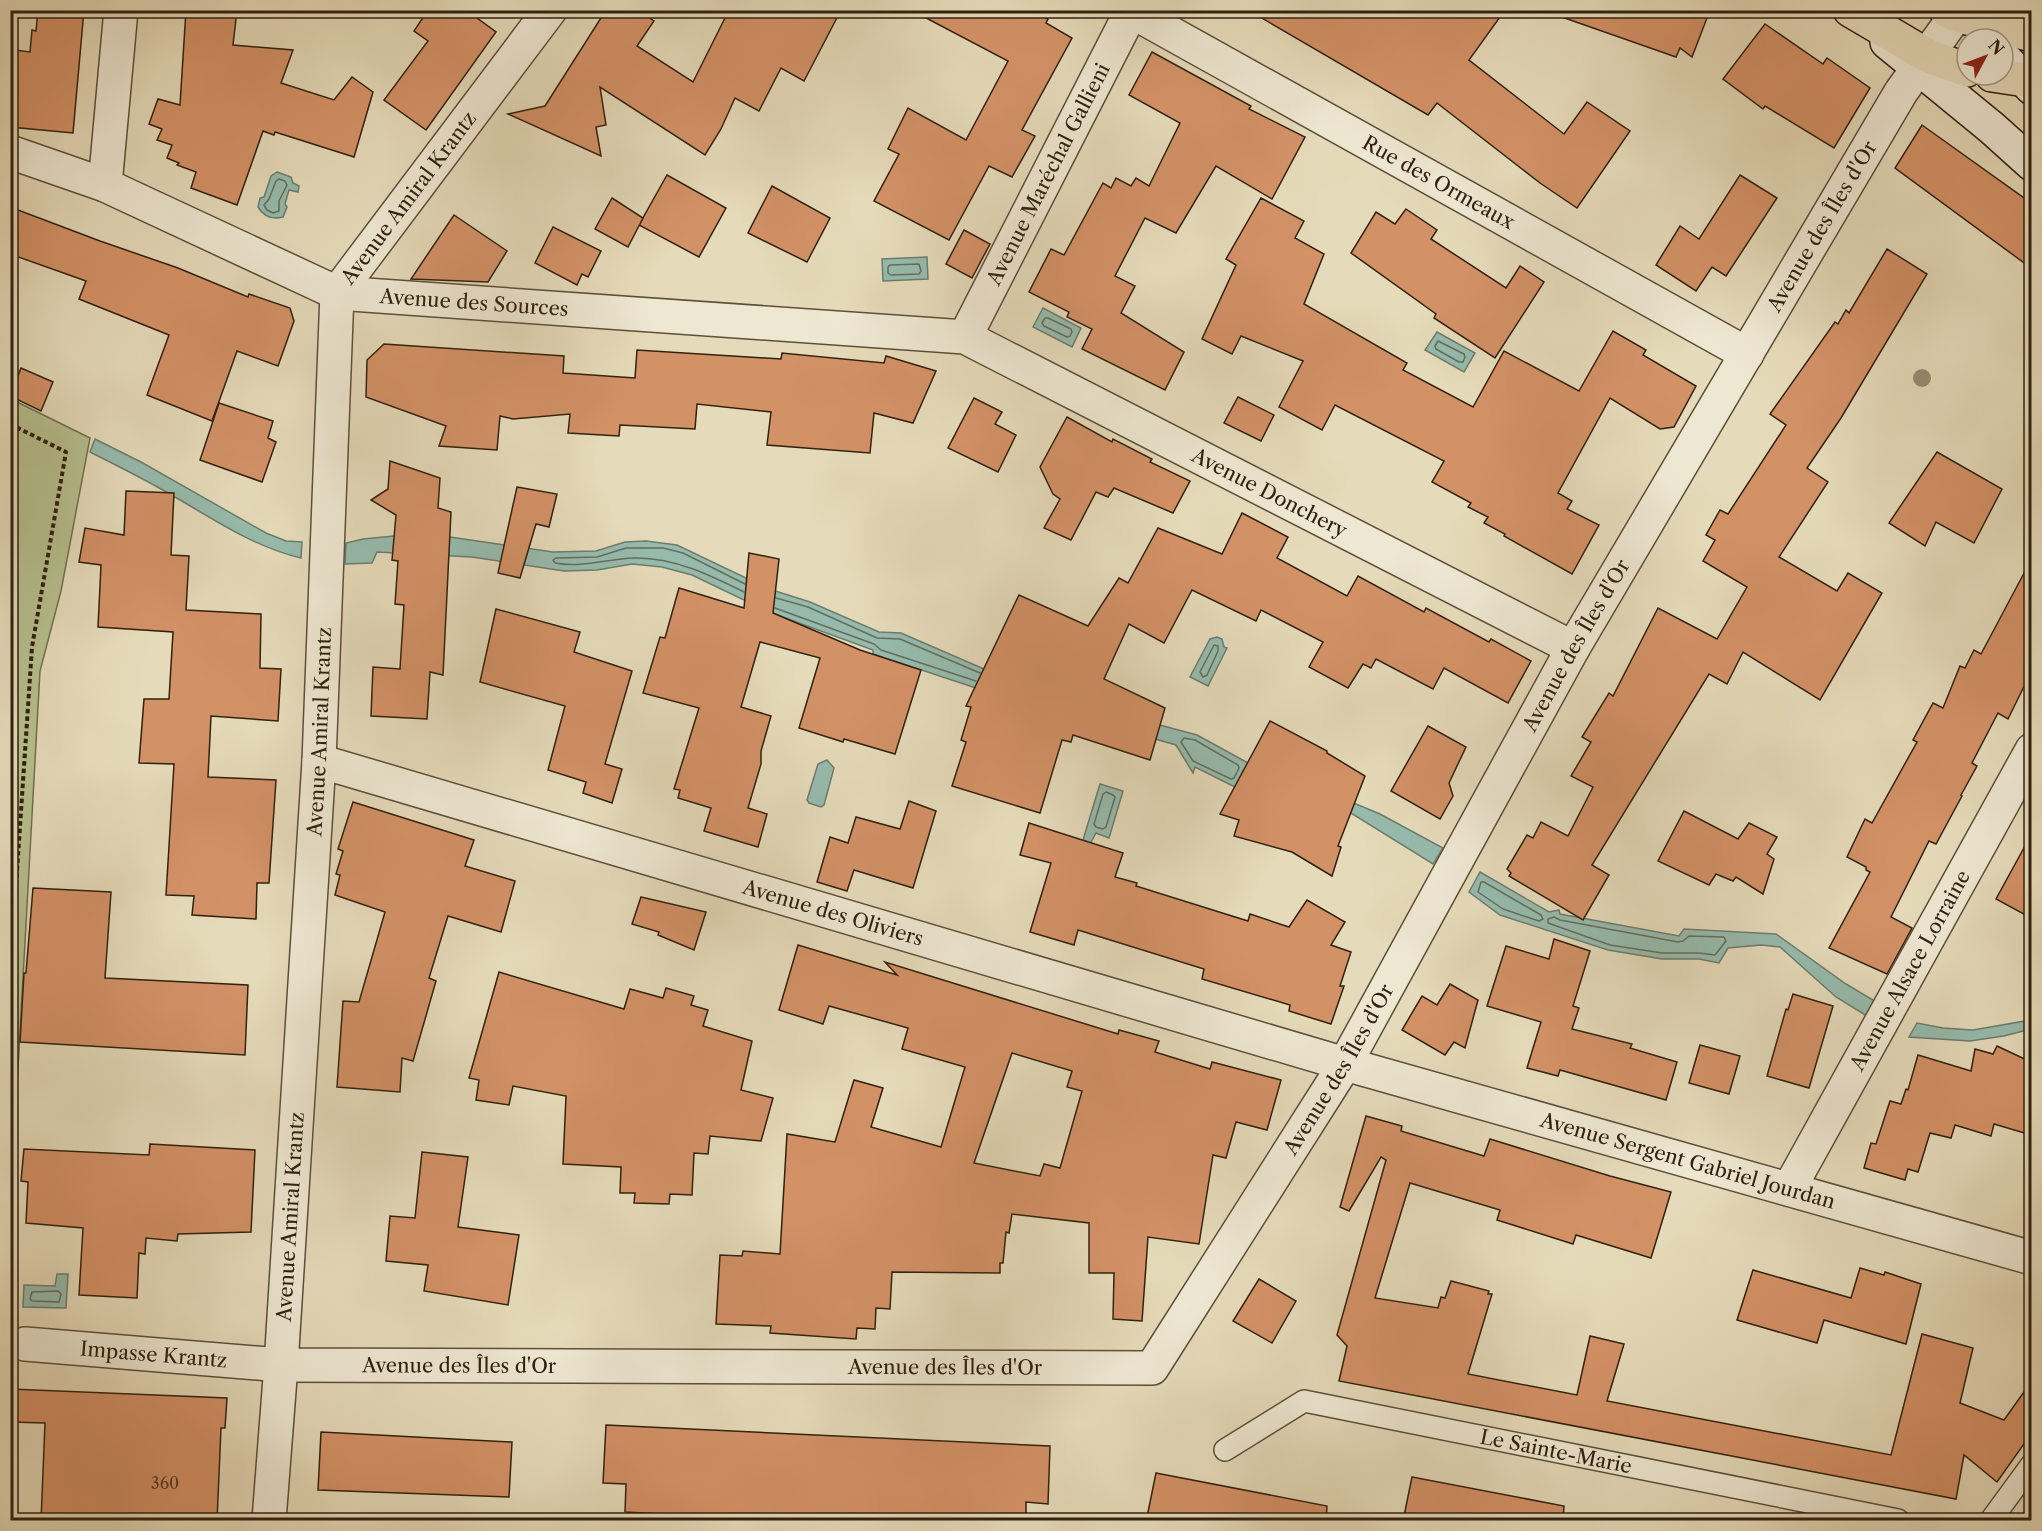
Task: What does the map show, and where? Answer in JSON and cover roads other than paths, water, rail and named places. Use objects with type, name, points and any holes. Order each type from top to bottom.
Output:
[{"type":"main road","points":[[1849,10],[1923,62],[1955,68]]},
{"type":"main road","points":[[1951,13],[2031,35]]},
{"type":"main road","points":[[2015,80],[2030,84]]},
{"type":"street","points":[[105,185],[121,10]]},
{"type":"street","name":"Avenue Amiral Krantz","points":[[269,1521],[319,761],[337,294],[550,10]]},
{"type":"street","name":"Avenue Maréchal Gallieni","points":[[965,337],[1132,11]]},
{"type":"street","name":"Rue des Ormeaux","points":[[1132,11],[1747,354]]},
{"type":"street","points":[[1951,13],[1969,27]]},
{"type":"street","name":"Avenue des Îles d'Or","points":[[281,1365],[1152,1368],[1345,1064],[1573,648],[1901,92],[1923,62],[1951,13]]},
{"type":"street","points":[[1923,62],[2031,164]]},
{"type":"street","points":[[2015,69],[2030,84]]},
{"type":"street","name":"Avenue des Sources","points":[[10,152],[105,185],[337,294],[965,337]]},
{"type":"street","name":"Avenue Donchery","points":[[965,337],[1573,648]]},
{"type":"street","name":"Avenue Alsace Lorraine","points":[[1789,1189],[2031,750]]},
{"type":"street","name":"Avenue des Oliviers","points":[[319,761],[1345,1064]]},
{"type":"street","name":"Avenue Sergent Gabriel Jourdan","points":[[1345,1064],[2031,1257]]},
{"type":"street","name":"Impasse Krantz","points":[[25,1344],[281,1365]]},
{"type":"lane","name":"Le Sainte-Marie","points":[[1226,1450],[1304,1401],[1898,1521]]},
{"type":"lane","points":[[1992,1521],[2031,1464]]},
{"type":"water","points":[[277,172],[291,177],[293,183],[299,186],[298,192],[289,190],[283,217],[275,218],[269,217],[258,207],[271,176]]},
{"type":"water","points":[[927,257],[928,279],[883,281],[882,259]]},
{"type":"water","points":[[1043,308],[1081,328],[1072,347],[1033,327]]},
{"type":"water","points":[[1437,332],[1475,353],[1464,372],[1425,350]]},
{"type":"water","points":[[95,439],[141,462],[266,533],[286,541],[302,542],[301,558],[282,553],[246,537],[90,452]]},
{"type":"water","points":[[404,535],[443,536],[553,552],[596,551],[625,542],[646,541],[677,545],[769,589],[810,602],[879,632],[901,633],[984,669],[1018,687],[1197,735],[1248,763],[1380,814],[1443,848],[1433,864],[1351,813],[1247,793],[1195,767],[1193,773],[1176,745],[976,688],[873,654],[873,650],[769,612],[692,575],[662,567],[632,564],[597,570],[564,571],[472,557],[377,552],[372,563],[345,564],[346,543]]},
{"type":"water","points":[[1217,637],[1222,639],[1224,647],[1227,648],[1208,686],[1190,677],[1210,639]]},
{"type":"water","points":[[827,760],[834,768],[824,805],[821,807],[807,800],[818,764]]},
{"type":"water","points":[[1100,784],[1123,791],[1109,838],[1096,833],[1090,844],[1083,840]]},
{"type":"water","points":[[1480,872],[1549,912],[1559,910],[1560,914],[1679,936],[1684,929],[1776,934],[1846,984],[1878,1003],[1870,1018],[1836,997],[1780,947],[1761,945],[1728,948],[1719,963],[1699,959],[1662,959],[1608,950],[1500,915],[1469,892]]},
{"type":"water","points":[[2031,1020],[2031,1029],[1970,1041],[1909,1037],[1917,1023],[1973,1030]]},
{"type":"water","points":[[57,1274],[68,1274],[66,1308],[23,1307],[24,1285],[55,1286]]}]
